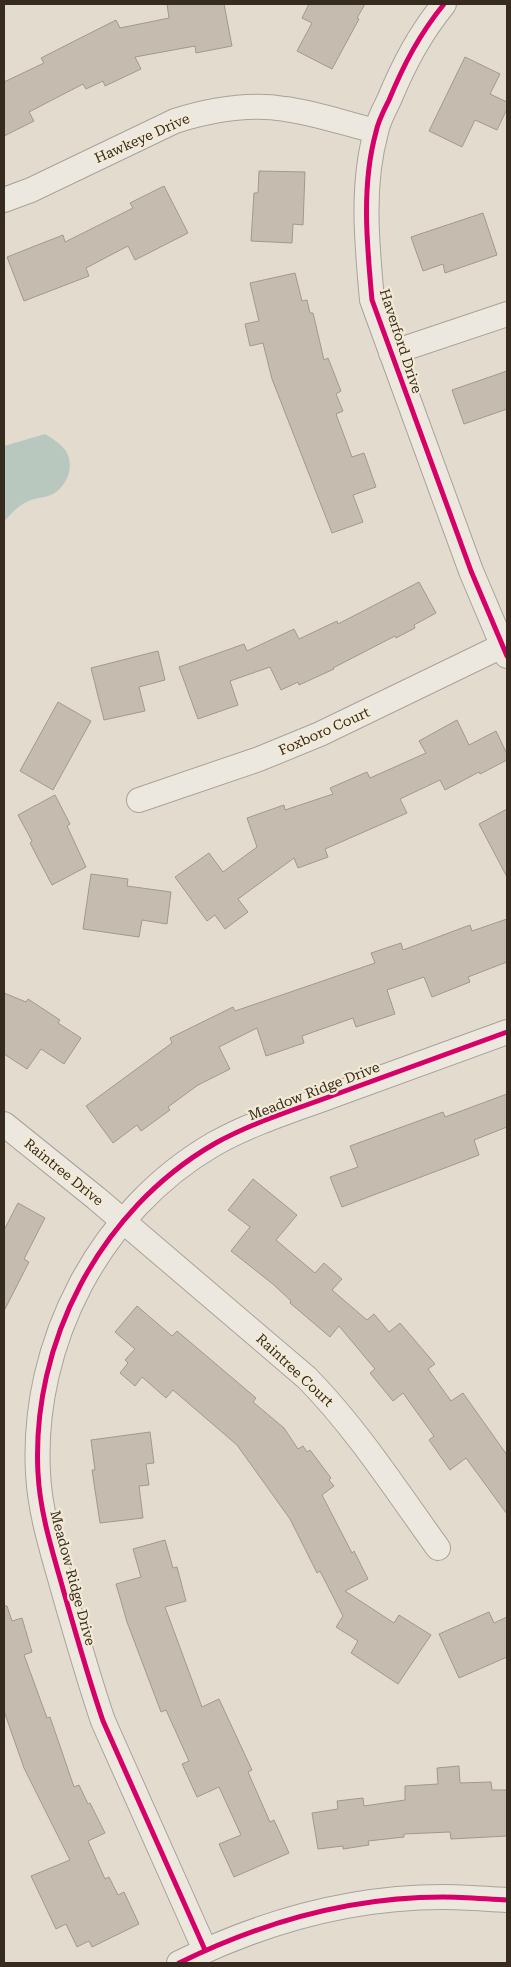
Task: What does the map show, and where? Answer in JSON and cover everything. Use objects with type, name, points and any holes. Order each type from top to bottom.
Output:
[{"type":"street","name":"Haverford Drive","points":[[444,4],[425,27],[408,55],[376,131],[368,179],[366,224],[372,300],[471,570],[505,651]]},
{"type":"street","name":"Hawkeye Drive","points":[[4,200],[31,190],[175,121],[199,113],[237,108],[286,109],[376,131]]},
{"type":"street","points":[[392,353],[507,314]]},
{"type":"street","name":"Foxboro Court","points":[[139,800],[259,759],[320,734],[505,651]]},
{"type":"street","name":"Meadow Ridge Drive","points":[[205,1950],[103,1721],[50,1545],[38,1474],[42,1397],[63,1322],[76,1291],[97,1256],[122,1221],[163,1180],[214,1144],[259,1122],[507,1032]]},
{"type":"street","name":"Raintree Drive","points":[[4,1124],[122,1221]]},
{"type":"street","name":"Raintree Court","points":[[122,1221],[307,1378],[331,1403],[357,1436],[438,1548]]},
{"type":"street","points":[[179,1963],[205,1950],[301,1916],[356,1904],[442,1897],[507,1900]]},
{"type":"shaded area","points":[[45,434],[66,451],[70,462],[67,478],[56,492],[23,504],[4,522],[4,446]]},
{"type":"building","points":[[167,4],[224,4],[232,46],[196,53],[195,46],[135,57],[141,69],[105,86],[103,81],[86,89],[83,84],[29,112],[34,121],[4,136],[4,82],[44,63],[41,58],[116,20],[120,28],[169,18]]},
{"type":"building","points":[[309,4],[365,4],[332,69],[297,51],[312,23],[302,18]]},
{"type":"building","points":[[465,57],[500,74],[490,94],[507,102],[507,109],[497,130],[475,120],[462,147],[429,131]]},
{"type":"building","points":[[259,171],[305,172],[303,225],[293,224],[292,243],[251,241],[254,193],[258,193]]},
{"type":"building","points":[[164,186],[188,233],[135,260],[128,246],[86,268],[89,276],[24,301],[7,257],[63,235],[65,242],[133,208],[130,203]]},
{"type":"building","points":[[483,213],[497,255],[445,273],[443,264],[423,271],[411,237]]},
{"type":"building","points":[[295,273],[302,301],[307,300],[310,313],[313,313],[324,360],[328,358],[341,391],[336,394],[343,411],[336,414],[352,457],[364,453],[376,487],[353,495],[363,522],[332,533],[272,379],[263,343],[250,346],[245,324],[259,321],[250,283]]},
{"type":"building","points":[[507,371],[507,409],[464,424],[452,390]]},
{"type":"building","points":[[419,582],[436,613],[414,625],[415,628],[396,638],[395,636],[334,669],[299,685],[298,682],[281,690],[270,667],[230,681],[238,705],[198,719],[179,667],[244,644],[247,651],[294,629],[299,639],[337,621],[338,624]]},
{"type":"building","points":[[158,651],[165,680],[139,687],[145,711],[104,720],[91,668]]},
{"type":"building","points":[[58,702],[91,721],[53,790],[20,771]]},
{"type":"building","points":[[457,720],[469,745],[496,731],[507,754],[507,760],[445,790],[440,780],[400,799],[407,813],[325,849],[328,857],[298,868],[294,858],[238,899],[248,912],[225,929],[215,915],[207,921],[175,877],[209,853],[223,872],[257,847],[247,818],[284,805],[285,810],[333,794],[330,788],[367,772],[370,778],[426,753],[419,741]]},
{"type":"building","points":[[55,795],[70,824],[67,826],[86,867],[52,885],[18,815]]},
{"type":"building","points":[[507,809],[507,877],[479,824]]},
{"type":"building","points":[[91,874],[128,879],[127,886],[171,892],[167,924],[142,920],[139,937],[83,929]]},
{"type":"building","points":[[507,919],[507,962],[468,977],[470,982],[432,997],[424,977],[387,990],[395,1014],[356,1027],[353,1018],[302,1036],[304,1043],[266,1056],[257,1028],[219,1047],[230,1069],[198,1085],[168,1107],[170,1110],[141,1131],[137,1125],[113,1143],[86,1106],[172,1043],[170,1038],[233,1007],[235,1011],[375,963],[371,953],[401,943],[403,950],[470,925],[472,931]]},
{"type":"building","points":[[4,993],[26,1002],[28,999],[60,1020],[58,1023],[81,1038],[64,1064],[41,1049],[27,1069],[4,1054]]},
{"type":"building","points":[[507,1094],[507,1127],[474,1140],[479,1155],[342,1207],[330,1177],[358,1167],[350,1146],[443,1112],[445,1117]]},
{"type":"building","points":[[253,1179],[297,1215],[276,1240],[315,1273],[324,1263],[342,1279],[332,1290],[367,1320],[374,1314],[389,1332],[400,1323],[435,1364],[428,1369],[451,1401],[463,1393],[507,1455],[507,1514],[466,1458],[450,1470],[429,1440],[434,1436],[403,1393],[393,1401],[370,1373],[375,1369],[339,1326],[330,1337],[290,1303],[291,1301],[274,1285],[231,1251],[250,1227],[228,1210]]},
{"type":"building","points":[[18,1203],[45,1218],[24,1259],[29,1262],[4,1311],[4,1230]]},
{"type":"building","points":[[137,1306],[172,1336],[177,1331],[256,1398],[253,1402],[284,1428],[298,1449],[303,1446],[307,1452],[310,1450],[331,1478],[329,1480],[334,1486],[322,1495],[352,1553],[354,1551],[368,1579],[345,1591],[394,1623],[399,1615],[431,1635],[398,1684],[351,1653],[358,1641],[336,1627],[343,1616],[320,1571],[317,1573],[290,1519],[237,1445],[173,1390],[166,1398],[142,1377],[135,1386],[120,1373],[128,1363],[125,1360],[135,1349],[115,1332]]},
{"type":"building","points":[[150,1432],[154,1463],[146,1464],[149,1485],[139,1486],[143,1518],[100,1523],[92,1470],[95,1470],[91,1440]]},
{"type":"building","points":[[165,1540],[173,1568],[177,1567],[186,1601],[165,1607],[202,1707],[219,1699],[252,1770],[248,1772],[270,1822],[274,1820],[289,1853],[234,1877],[219,1844],[241,1835],[219,1787],[197,1797],[182,1764],[189,1761],[166,1710],[161,1712],[127,1622],[116,1584],[141,1577],[133,1549]]},
{"type":"building","points":[[4,1606],[7,1606],[12,1621],[22,1618],[32,1652],[24,1655],[47,1718],[50,1717],[74,1787],[79,1785],[105,1833],[88,1841],[105,1879],[109,1877],[118,1895],[124,1892],[139,1924],[92,1947],[89,1941],[77,1947],[66,1924],[56,1929],[31,1876],[70,1860],[24,1768],[4,1711]]},
{"type":"building","points":[[489,1612],[494,1623],[507,1617],[507,1657],[459,1678],[439,1634]]},
{"type":"building","points":[[459,1766],[460,1783],[491,1782],[492,1790],[507,1790],[507,1836],[451,1839],[450,1832],[404,1834],[404,1837],[368,1841],[369,1845],[343,1849],[343,1846],[318,1849],[312,1813],[338,1809],[337,1801],[363,1798],[364,1806],[405,1800],[405,1786],[438,1784],[437,1768]]},
{"type":"cycle path","points":[[444,4],[427,27],[400,74],[381,116],[371,152],[366,216],[372,300],[471,571],[507,656]]},
{"type":"cycle path","points":[[205,1950],[103,1721],[52,1551],[39,1489],[39,1424],[47,1376],[61,1329],[81,1285],[106,1243],[137,1205],[173,1172],[214,1144],[273,1117],[507,1032]]},
{"type":"cycle path","points":[[179,1963],[241,1936],[307,1915],[340,1907],[409,1898],[451,1897],[507,1900]]}]
